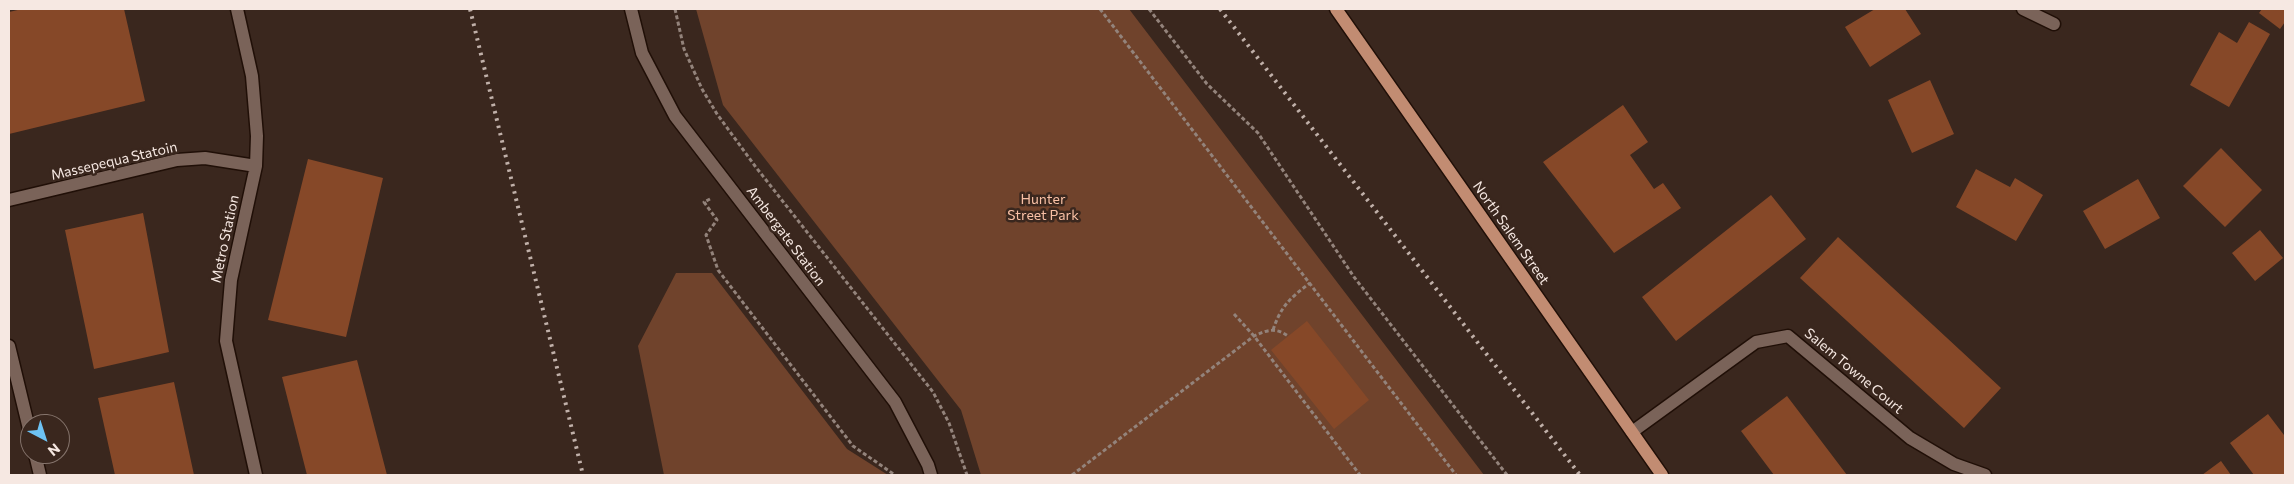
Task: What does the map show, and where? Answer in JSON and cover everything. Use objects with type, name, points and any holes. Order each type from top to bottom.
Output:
[{"type":"main road","name":"North Salem Street","points":[[1336,9],[1662,475]]},
{"type":"street","name":"Metro Station","points":[[237,9],[252,76],[257,136],[256,166],[231,280],[226,341],[256,475]]},
{"type":"street","name":"Ambergate Station","points":[[631,9],[642,53],[674,116],[894,402],[928,465],[931,475]]},
{"type":"street","points":[[2023,9],[2054,24]]},
{"type":"street","name":"Massepequa Statoin","points":[[9,200],[177,160],[205,158],[256,166]]},
{"type":"street","name":"Salem Towne Court","points":[[1632,432],[1756,342],[1788,336],[1910,438],[1954,464],[1984,475]]},
{"type":"street","points":[[9,346],[25,414]]},
{"type":"path","points":[[675,9],[684,49],[702,90],[755,166],[933,392],[949,423],[967,475]]},
{"type":"path","points":[[1100,9],[1456,475]]},
{"type":"path","points":[[1149,9],[1207,84],[1258,133],[1354,277],[1506,475]]},
{"type":"path","points":[[755,166],[704,202],[717,220],[706,235],[718,270],[853,446],[895,475]]},
{"type":"path","points":[[1273,330],[1278,314],[1288,300],[1310,283]]},
{"type":"path","points":[[1234,314],[1254,336],[1360,475]]},
{"type":"path","points":[[1072,475],[1254,336],[1267,330],[1278,329],[1288,336]]},
{"type":"green space","name":"Hunter Street Park","points":[[696,9],[1129,9],[1484,475],[981,475],[961,410],[723,105]]},
{"type":"green space","points":[[676,273],[712,273],[847,449],[888,475],[664,475],[638,346]]},
{"type":"building","points":[[22,9],[124,9],[145,101],[9,134],[9,12]]},
{"type":"building","points":[[1875,9],[1905,9],[1921,34],[1870,67],[1845,27]]},
{"type":"building","points":[[2262,9],[2285,9],[2285,22],[2280,29],[2259,13]]},
{"type":"building","points":[[2249,22],[2270,34],[2229,107],[2190,85],[2219,32],[2237,43]]},
{"type":"building","points":[[1930,80],[1954,134],[1912,153],[1888,100]]},
{"type":"building","points":[[1623,105],[1648,142],[1630,155],[1654,189],[1663,183],[1681,208],[1614,253],[1543,162]]},
{"type":"building","points":[[2221,148],[2262,190],[2225,227],[2183,186]]},
{"type":"building","points":[[308,159],[383,178],[346,337],[268,320]]},
{"type":"building","points":[[1976,169],[2010,187],[2015,178],[2043,195],[2016,241],[1956,207]]},
{"type":"building","points":[[2138,179],[2160,218],[2105,249],[2083,211]]},
{"type":"building","points":[[1771,195],[1806,239],[1676,341],[1642,297]]},
{"type":"building","points":[[143,213],[169,352],[94,369],[65,230]]},
{"type":"building","points":[[2260,230],[2283,258],[2255,281],[2232,253]]},
{"type":"building","points":[[1838,237],[2001,388],[1964,428],[1800,278]]},
{"type":"building","points":[[1307,321],[1369,400],[1334,429],[1271,350]]},
{"type":"building","points":[[357,360],[387,475],[307,475],[282,377]]},
{"type":"building","points":[[174,382],[194,475],[115,475],[98,398]]},
{"type":"building","points":[[1787,396],[1847,475],[1774,475],[1741,431]]},
{"type":"building","points":[[2268,414],[2285,434],[2285,475],[2254,475],[2230,443]]},
{"type":"building","points":[[2221,461],[2231,475],[2202,475]]},
{"type":"railway","points":[[470,9],[583,475]]},
{"type":"railway","points":[[1220,9],[1580,475]]}]
